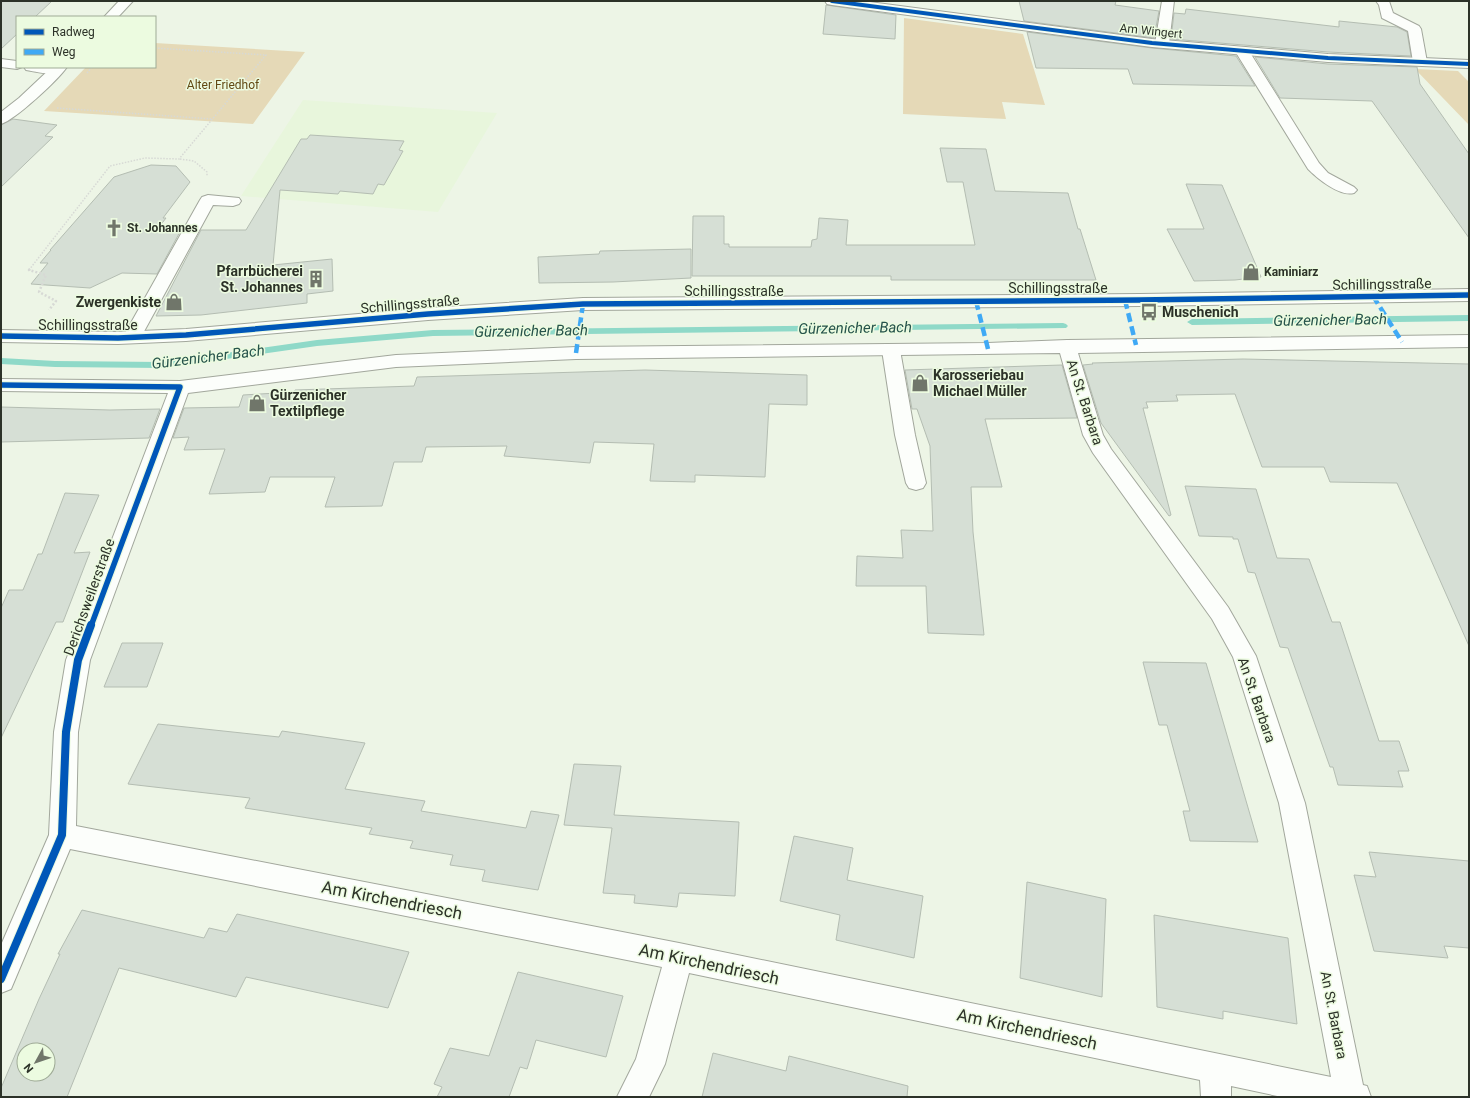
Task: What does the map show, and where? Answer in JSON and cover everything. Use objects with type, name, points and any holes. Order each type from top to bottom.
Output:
[{"type":"street","points":[[112,16],[126,1]]},
{"type":"street","name":"Am Wingert","points":[[832,1],[1162,44],[1328,58],[1469,64]]},
{"type":"street","points":[[1,118],[24,101],[58,69]]},
{"type":"street","name":"Schillingsstraße","points":[[1,336],[132,337],[186,335],[428,314],[580,304],[1140,300],[1469,295]]},
{"type":"street","points":[[1,385],[180,387],[396,361],[576,353],[891,350],[1067,346],[1469,341]]},
{"type":"street","name":"An St. Barbara","points":[[1067,346],[1093,435],[1103,453],[1220,613],[1244,656],[1292,803],[1353,1096]]},
{"type":"street","name":"Derichsweilerstraße","points":[[1,979],[62,835],[66,732],[78,660],[180,387]]},
{"type":"street","name":"Am Kirchendriesch","points":[[62,835],[679,957],[1215,1083],[1353,1096]]},
{"type":"street","points":[[632,1097],[650,1064],[679,957]]},
{"type":"lane","points":[[1162,44],[1168,1]]},
{"type":"lane","points":[[1382,1],[1385,4],[1387,15],[1414,29],[1420,62]]},
{"type":"lane","points":[[1242,51],[1313,166],[1323,176],[1349,190]]},
{"type":"lane","points":[[1,63],[16,65]]},
{"type":"lane","points":[[44,68],[58,69]]},
{"type":"lane","points":[[132,337],[208,200],[233,201]]},
{"type":"lane","points":[[891,350],[905,435],[916,483]]},
{"type":"path","points":[[29,337],[56,301],[39,292],[46,275],[29,270],[110,166],[145,158],[180,159],[266,55],[156,48]]},
{"type":"path","points":[[82,77],[91,68]]},
{"type":"path","points":[[52,107],[212,119]]},
{"type":"shaded area","points":[[303,100],[497,113],[438,212],[241,196]]},
{"type":"green space","points":[[904,18],[1023,34],[1045,105],[1002,102],[1006,119],[903,114]]},
{"type":"green space","name":"Alter Friedhof","points":[[156,43],[305,52],[253,124],[44,111],[85,68],[156,68]]},
{"type":"green space","points":[[1415,69],[1458,71],[1469,82],[1469,125]]},
{"type":"building","points":[[1,1],[52,1],[36,16],[16,16],[16,35],[1,49]]},
{"type":"building","points":[[1019,1],[1116,1],[1115,5],[1159,11],[1154,38],[1024,21]]},
{"type":"building","points":[[826,5],[896,15],[895,39],[823,34]]},
{"type":"building","points":[[1186,9],[1339,27],[1339,21],[1397,27],[1407,32],[1411,56],[1328,52],[1171,39],[1174,13],[1185,14]]},
{"type":"building","points":[[1027,32],[1152,48],[1236,56],[1255,86],[1133,84],[1128,69],[1036,68]]},
{"type":"building","points":[[1255,57],[1328,64],[1417,67],[1420,84],[1469,154],[1469,238],[1372,101],[1280,98]]},
{"type":"building","points":[[13,119],[57,125],[45,136],[53,137],[1,187],[1,125]]},
{"type":"building","points":[[310,135],[404,141],[399,150],[403,151],[384,185],[378,184],[373,194],[340,191],[338,194],[280,190],[273,265],[332,259],[333,291],[307,294],[307,303],[201,315],[156,316],[201,230],[246,230],[301,139],[307,139]]},
{"type":"building","points":[[940,148],[986,149],[995,191],[1068,193],[1078,229],[1080,229],[1096,280],[891,280],[891,276],[692,276],[693,216],[724,216],[724,244],[729,244],[729,247],[811,247],[812,240],[817,239],[819,218],[848,220],[846,245],[975,245],[963,182],[947,182]]},
{"type":"building","name":"St. Johannes","points":[[151,165],[176,166],[190,182],[163,218],[166,218],[156,231],[181,230],[157,274],[122,273],[90,288],[31,284],[48,263],[40,263],[50,250],[114,177]]},
{"type":"building","points":[[1186,184],[1222,185],[1261,277],[1235,280],[1194,281],[1167,229],[1204,229]]},
{"type":"building","points":[[691,249],[691,278],[613,282],[539,283],[538,257],[599,254],[600,251]]},
{"type":"building","points":[[1243,359],[1469,364],[1469,646],[1397,483],[1330,482],[1324,467],[1262,467],[1235,394],[1176,395],[1178,401],[1146,402],[1148,408],[1143,408],[1171,515],[1169,516],[1101,423],[1083,365],[1093,364],[1092,363]]},
{"type":"building","points":[[1062,365],[1077,418],[985,419],[1002,487],[971,487],[973,532],[984,635],[928,633],[926,586],[856,586],[857,556],[903,558],[901,530],[933,531],[930,446],[917,409],[912,409],[905,370]]},
{"type":"building","points":[[645,370],[807,375],[807,405],[769,404],[765,477],[695,475],[695,482],[650,481],[654,444],[594,442],[590,463],[504,456],[507,446],[426,447],[422,462],[394,462],[382,506],[325,507],[335,477],[270,477],[265,492],[209,494],[225,449],[184,450],[189,437],[173,438],[184,408],[239,407],[243,395],[294,392],[295,390],[414,386],[417,377]]},
{"type":"building","points":[[1,407],[110,410],[160,409],[149,438],[1,442]]},
{"type":"building","points":[[1185,486],[1256,489],[1277,558],[1309,559],[1332,622],[1340,622],[1379,741],[1399,741],[1409,771],[1398,771],[1403,787],[1338,785],[1333,767],[1330,767],[1288,648],[1280,647],[1255,573],[1248,572],[1238,539],[1233,539],[1233,537],[1199,536]]},
{"type":"building","points":[[65,493],[99,495],[74,553],[90,552],[63,622],[56,622],[1,738],[1,608],[9,590],[23,590],[38,554],[42,554]]},
{"type":"building","points":[[122,643],[163,643],[147,687],[104,687]]},
{"type":"building","points":[[1143,662],[1206,663],[1258,842],[1190,841],[1183,811],[1190,811],[1167,725],[1159,725]]},
{"type":"building","points":[[158,724],[279,737],[282,731],[365,743],[345,789],[425,801],[421,811],[526,828],[531,811],[559,815],[538,890],[482,881],[485,870],[450,865],[453,855],[410,848],[413,841],[369,834],[372,828],[245,808],[250,798],[128,784]]},
{"type":"building","points":[[574,764],[621,766],[614,815],[739,822],[735,896],[679,893],[677,907],[634,903],[635,895],[603,893],[612,828],[564,825]]},
{"type":"building","points":[[794,836],[853,848],[847,880],[923,896],[914,958],[836,940],[840,915],[780,901]]},
{"type":"building","points":[[1369,852],[1469,861],[1469,948],[1444,946],[1448,958],[1374,951],[1354,875],[1376,877]]},
{"type":"building","points":[[1027,882],[1106,899],[1102,997],[1020,978]]},
{"type":"building","points":[[82,910],[204,938],[209,928],[227,932],[237,914],[409,952],[388,1008],[246,977],[236,997],[119,968],[67,1097],[1,1097],[1,1088],[16,1053],[16,1082],[56,1082],[56,1042],[21,1042],[60,954],[58,954]]},
{"type":"building","points":[[1154,915],[1288,938],[1297,1024],[1223,1011],[1223,1019],[1157,1007]]},
{"type":"building","points":[[518,972],[623,996],[606,1057],[536,1040],[527,1069],[520,1067],[509,1097],[437,1097],[442,1087],[434,1084],[450,1048],[489,1056]]},
{"type":"building","points":[[713,1053],[786,1071],[789,1056],[908,1086],[907,1097],[702,1097]]},
{"type":"waterway","name":"Gürzenicher Bach","points":[[1192,322],[1469,318]]},
{"type":"waterway","name":"Gürzenicher Bach","points":[[1,361],[55,364],[162,365],[317,343],[433,333],[1063,326]]},
{"type":"marked path","points":[[1373,296],[1402,342]]},
{"type":"marked path","points":[[1125,300],[1136,345]]},
{"type":"marked path","points":[[976,301],[988,349]]},
{"type":"marked path","points":[[576,353],[583,304]]},
{"type":"cycle path","points":[[832,1],[1152,43],[1328,58],[1469,64]]},
{"type":"cycle path","points":[[1,336],[118,338],[186,335],[428,314],[583,304],[1140,300],[1469,295]]},
{"type":"cycle path","points":[[1,385],[180,387],[78,660],[66,732],[62,835],[1,979]]},
{"type":"place","name":"St. Johannes","points":[[114,228]]},
{"type":"place","name":"Kaminiarz","points":[[1251,272]]},
{"type":"place","name":"Pfarrbücherei St. Johannes","points":[[316,279]]},
{"type":"place","name":"Zwergenkiste","points":[[174,302]]},
{"type":"place","name":"Muschenich","points":[[1149,312]]},
{"type":"place","name":"Karosseriebau Michael Müller","points":[[920,383]]},
{"type":"place","name":"Gürzenicher Textilpflege","points":[[257,403]]}]
